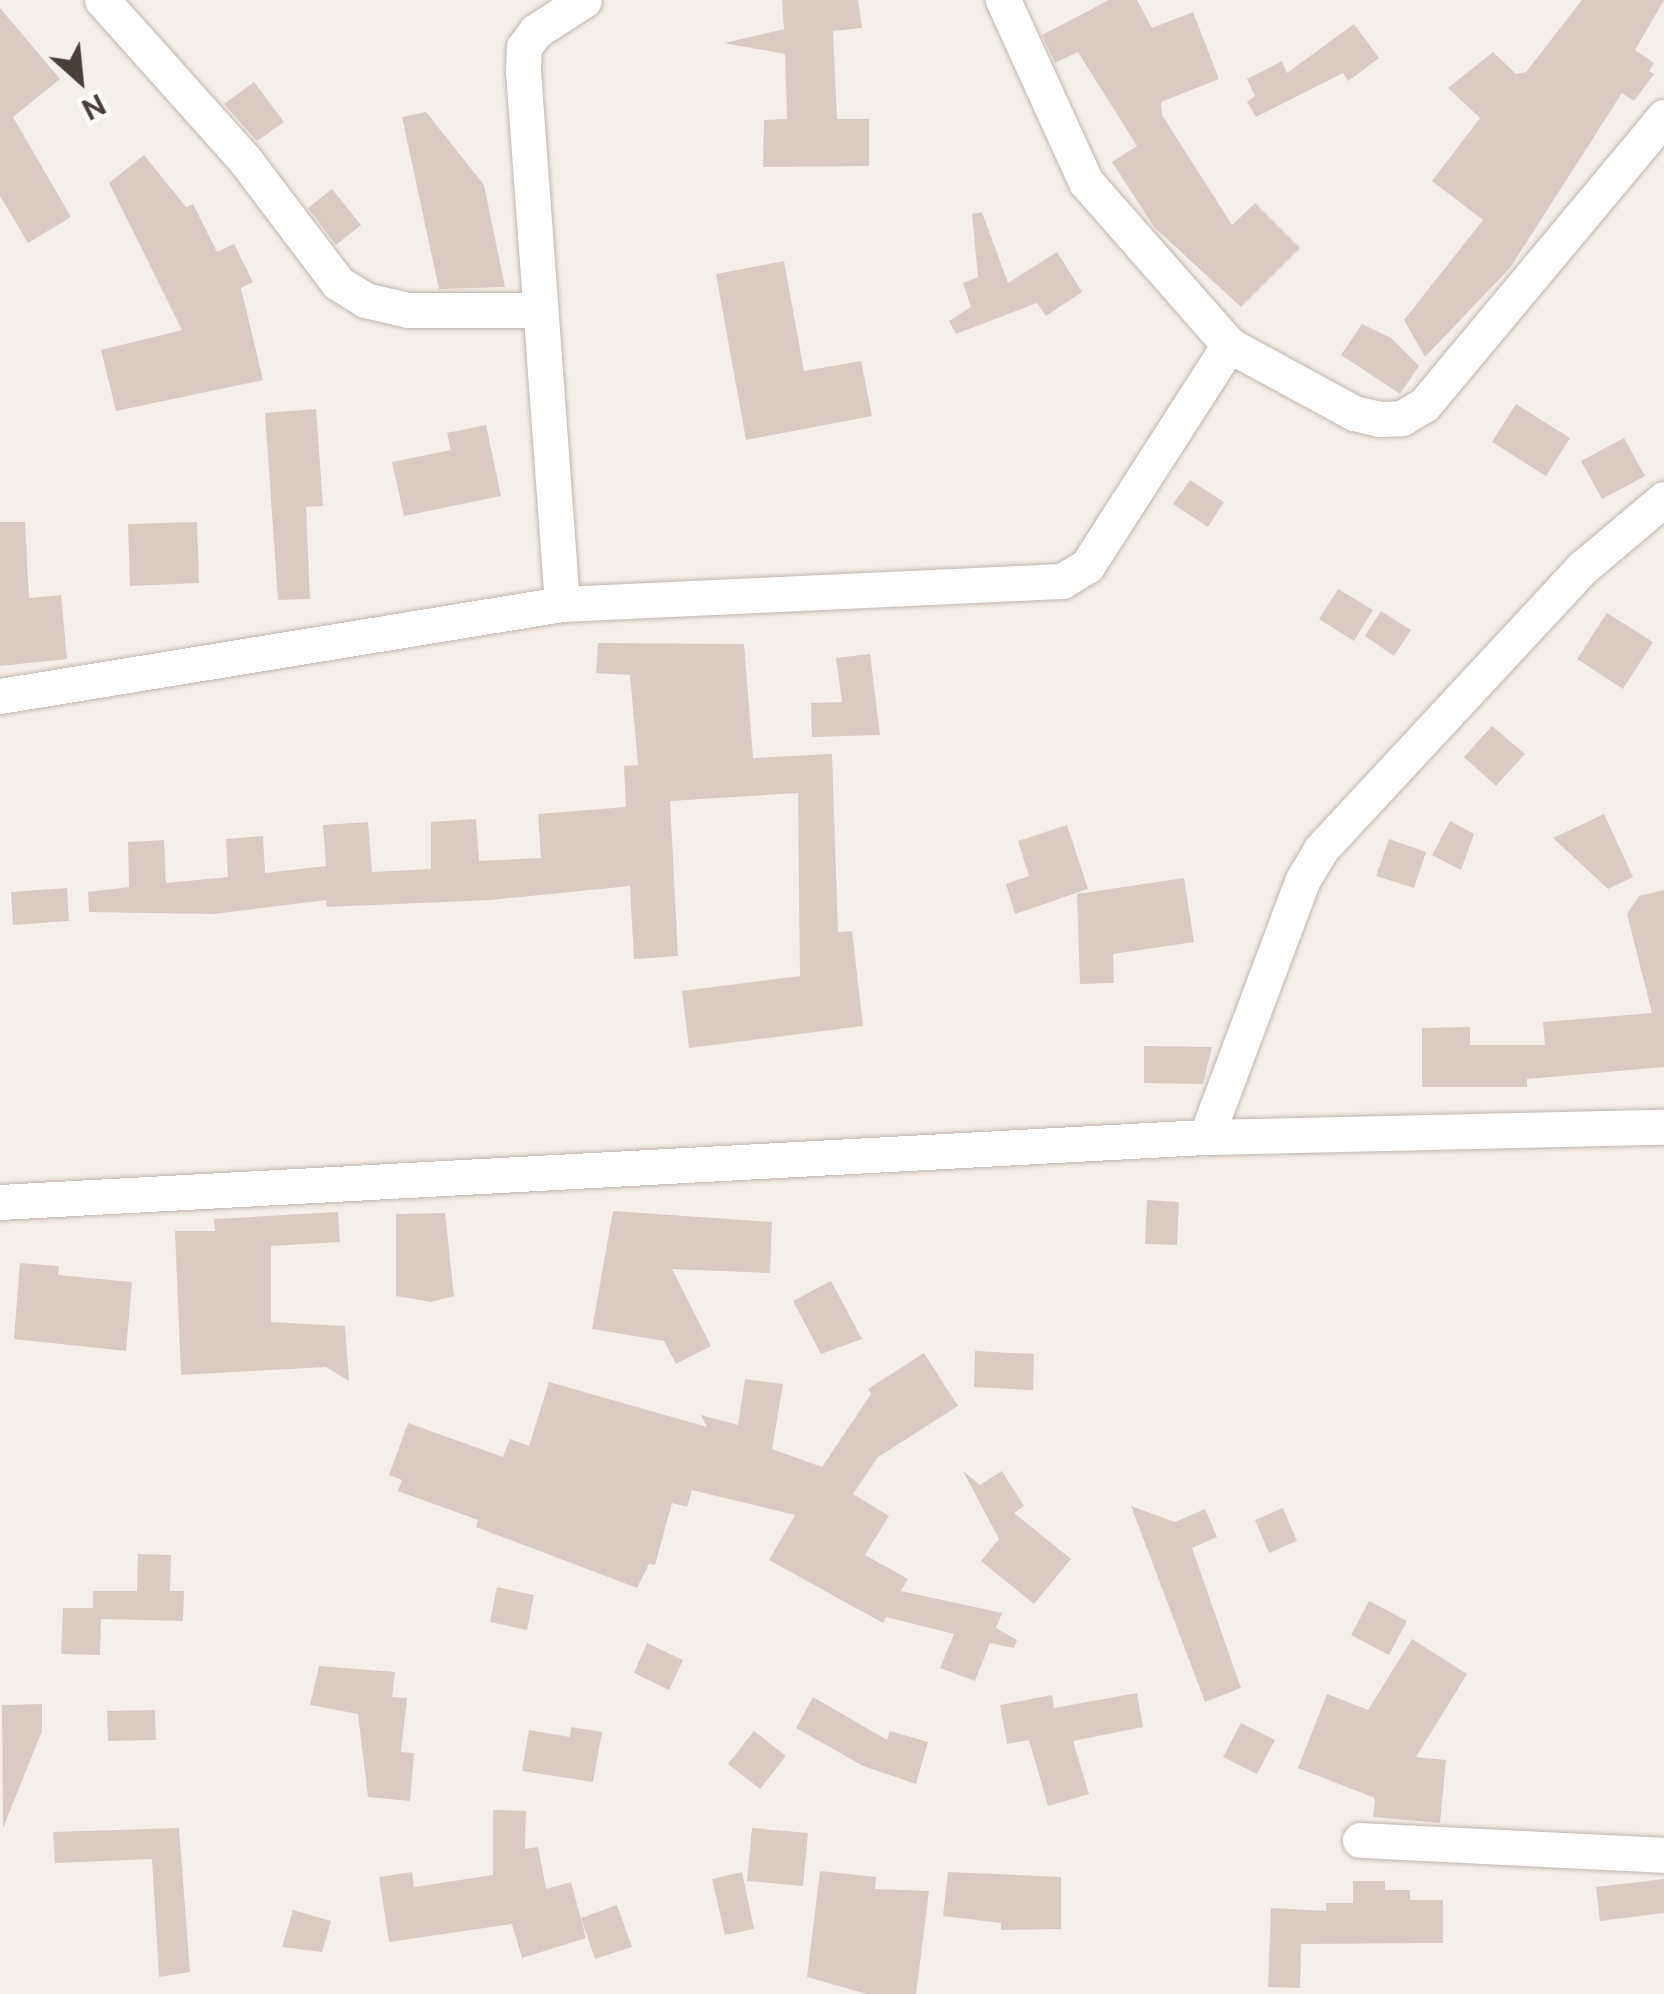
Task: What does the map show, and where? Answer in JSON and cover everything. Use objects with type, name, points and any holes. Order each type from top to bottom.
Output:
[{"type":"street","points":[[102,0],[245,160],[338,283],[365,300],[408,310],[540,310]]},
{"type":"street","points":[[562,604],[524,47],[584,0]]},
{"type":"street","points":[[1003,0],[1086,182],[1229,345],[1354,413],[1402,418],[1424,406],[1664,117]]},
{"type":"street","points":[[0,696],[562,604],[1062,581],[1088,566],[1229,345]]},
{"type":"street","points":[[1206,1137],[1302,881],[1321,849],[1582,568],[1664,498]]},
{"type":"street","points":[[0,1202],[1206,1137],[1664,1127]]},
{"type":"street","points":[[1360,1840],[1664,1855]]},
{"type":"building","points":[[782,0],[858,0],[862,28],[833,31],[837,119],[869,119],[869,166],[763,167],[764,120],[787,119],[785,54],[724,43],[784,29]]},
{"type":"building","points":[[1109,0],[1137,0],[1152,28],[1193,12],[1219,79],[1161,102],[1162,115],[1232,225],[1255,203],[1300,248],[1241,307],[1154,227],[1112,162],[1137,146],[1078,52],[1055,63],[1042,35]]},
{"type":"building","points":[[1582,0],[1664,0],[1635,50],[1654,63],[1649,71],[1654,74],[1634,101],[1622,93],[1510,268],[1425,357],[1404,320],[1483,220],[1432,181],[1480,118],[1448,88],[1493,52],[1516,74],[1526,72]]},
{"type":"building","points":[[0,8],[60,79],[13,117],[71,217],[28,243],[0,196]]},
{"type":"building","points":[[1354,24],[1379,58],[1348,81],[1343,73],[1256,117],[1247,102],[1255,96],[1247,79],[1282,61],[1287,73]]},
{"type":"building","points":[[254,82],[284,122],[257,141],[224,104]]},
{"type":"building","points":[[426,112],[484,185],[505,287],[439,289],[402,117]]},
{"type":"building","points":[[144,155],[186,207],[193,204],[217,252],[234,244],[253,282],[241,288],[263,380],[116,411],[101,350],[182,330],[109,183]]},
{"type":"building","points":[[332,189],[361,225],[336,245],[308,208]]},
{"type":"building","points":[[982,212],[1008,283],[1057,252],[1082,292],[1046,316],[1037,303],[956,334],[949,321],[971,307],[963,283],[978,277],[972,214]]},
{"type":"building","points":[[784,261],[804,371],[861,361],[872,416],[746,440],[716,274]]},
{"type":"building","points":[[1362,324],[1391,338],[1419,366],[1400,394],[1341,355]]},
{"type":"building","points":[[1516,404],[1570,438],[1546,476],[1492,442]]},
{"type":"building","points":[[316,409],[323,506],[306,507],[310,599],[278,600],[265,413]]},
{"type":"building","points":[[486,425],[501,496],[404,516],[392,462],[451,450],[447,433]]},
{"type":"building","points":[[1624,438],[1645,476],[1602,499],[1581,461]]},
{"type":"building","points":[[1190,480],[1224,502],[1208,527],[1173,504]]},
{"type":"building","points":[[0,522],[25,522],[29,598],[61,595],[67,659],[0,666]]},
{"type":"building","points":[[197,522],[199,583],[130,586],[128,524]]},
{"type":"building","points":[[1338,589],[1373,610],[1354,641],[1319,619]]},
{"type":"building","points":[[1381,611],[1411,630],[1394,656],[1365,636]]},
{"type":"building","points":[[1607,613],[1653,642],[1623,689],[1577,659]]},
{"type":"building","points":[[598,643],[744,644],[753,758],[832,754],[838,932],[852,931],[863,1026],[689,1048],[682,991],[800,976],[798,793],[670,801],[678,956],[634,959],[630,886],[491,900],[327,907],[326,900],[214,914],[89,912],[88,892],[129,887],[128,842],[164,840],[166,883],[228,877],[226,839],[263,836],[265,873],[326,866],[323,825],[368,822],[372,872],[431,869],[431,822],[476,819],[479,861],[541,858],[538,814],[626,807],[624,766],[638,765],[630,675],[596,673]]},
{"type":"building","points":[[870,654],[880,735],[812,737],[811,703],[842,702],[836,658]]},
{"type":"building","points":[[1492,726],[1525,754],[1496,786],[1464,757]]},
{"type":"building","points":[[1604,814],[1633,877],[1608,889],[1553,838]]},
{"type":"building","points":[[1450,821],[1474,834],[1461,870],[1432,855]]},
{"type":"building","points":[[1067,825],[1088,889],[1015,914],[1006,884],[1029,876],[1018,841]]},
{"type":"building","points":[[1389,839],[1426,852],[1414,888],[1376,876]]},
{"type":"building","points":[[1184,878],[1194,942],[1113,954],[1114,983],[1080,984],[1077,894]]},
{"type":"building","points":[[67,888],[69,921],[13,925],[11,892]]},
{"type":"building","points":[[1664,890],[1664,1067],[1527,1079],[1527,1087],[1422,1087],[1422,1028],[1470,1027],[1470,1045],[1545,1045],[1543,1022],[1652,1013],[1627,914],[1639,896]]},
{"type":"building","points":[[1144,1046],[1212,1047],[1203,1084],[1144,1083]]},
{"type":"building","points":[[1147,1200],[1179,1202],[1177,1245],[1145,1244]]},
{"type":"building","points":[[613,1211],[772,1222],[770,1273],[672,1269],[711,1346],[676,1364],[664,1341],[592,1329]]},
{"type":"building","points":[[338,1212],[340,1242],[271,1246],[271,1322],[345,1326],[349,1381],[326,1367],[181,1375],[175,1231],[215,1231],[214,1219]]},
{"type":"building","points":[[445,1213],[454,1296],[431,1302],[396,1296],[396,1214]]},
{"type":"building","points":[[20,1263],[59,1266],[58,1275],[132,1282],[126,1351],[14,1339]]},
{"type":"building","points":[[831,1281],[862,1339],[821,1354],[793,1301]]},
{"type":"building","points":[[975,1351],[1034,1354],[1033,1390],[974,1387]]},
{"type":"building","points":[[924,1353],[958,1406],[878,1457],[853,1494],[889,1516],[865,1555],[908,1579],[901,1591],[1002,1613],[996,1628],[1017,1640],[1014,1648],[990,1643],[975,1681],[940,1668],[954,1634],[886,1617],[883,1623],[769,1560],[795,1515],[692,1490],[687,1507],[672,1503],[655,1565],[649,1564],[637,1588],[476,1527],[478,1520],[398,1491],[402,1480],[389,1475],[408,1423],[503,1457],[510,1439],[529,1446],[549,1382],[707,1427],[701,1415],[738,1425],[745,1379],[783,1384],[772,1449],[822,1467],[871,1394],[868,1389]]},
{"type":"building","points":[[963,1471],[980,1485],[1002,1471],[1024,1506],[1014,1513],[1071,1559],[1034,1604],[981,1561],[999,1539]]},
{"type":"building","points":[[1131,1506],[1175,1522],[1205,1509],[1217,1537],[1192,1548],[1241,1688],[1205,1702]]},
{"type":"building","points":[[1283,1508],[1297,1541],[1269,1553],[1255,1520]]},
{"type":"building","points":[[138,1554],[171,1555],[170,1591],[184,1591],[183,1621],[101,1619],[100,1655],[61,1654],[63,1608],[93,1608],[93,1591],[137,1591]]},
{"type":"building","points":[[497,1587],[534,1595],[527,1630],[490,1622]]},
{"type":"building","points":[[1369,1601],[1407,1621],[1389,1655],[1351,1635]]},
{"type":"building","points":[[1412,1639],[1467,1674],[1416,1757],[1446,1760],[1440,1823],[1373,1817],[1375,1798],[1298,1768],[1327,1694],[1368,1710]]},
{"type":"building","points":[[647,1643],[683,1660],[669,1690],[634,1673]]},
{"type":"building","points":[[319,1666],[395,1672],[392,1697],[407,1698],[401,1752],[414,1753],[410,1801],[368,1797],[358,1714],[310,1705]]},
{"type":"building","points":[[1137,1693],[1143,1727],[1073,1741],[1089,1794],[1048,1806],[1029,1740],[1007,1744],[1000,1705],[1052,1695],[1054,1708]]},
{"type":"building","points":[[813,1697],[887,1740],[890,1731],[928,1742],[916,1784],[863,1766],[796,1728]]},
{"type":"building","points":[[42,1704],[42,1731],[3,1828],[2,1705]]},
{"type":"building","points":[[155,1710],[156,1740],[108,1741],[107,1711]]},
{"type":"building","points":[[1241,1723],[1275,1740],[1257,1774],[1223,1757]]},
{"type":"building","points":[[571,1727],[602,1732],[593,1782],[522,1771],[529,1730],[570,1737]]},
{"type":"building","points":[[754,1731],[786,1756],[760,1789],[728,1764]]},
{"type":"building","points":[[493,1810],[526,1811],[525,1849],[538,1847],[546,1889],[571,1882],[586,1938],[522,1958],[512,1924],[389,1942],[379,1877],[412,1872],[414,1887],[493,1875]]},
{"type":"building","points":[[179,1828],[190,1972],[159,1977],[152,1859],[55,1863],[53,1832]]},
{"type":"building","points":[[752,1828],[808,1833],[803,1886],[747,1881]]},
{"type":"building","points":[[820,1871],[876,1877],[875,1889],[929,1891],[916,1994],[867,1994],[807,1977]]},
{"type":"building","points":[[742,1872],[754,1929],[725,1935],[712,1879]]},
{"type":"building","points":[[948,1872],[1061,1877],[1061,1929],[1001,1930],[1001,1923],[943,1916]]},
{"type":"building","points":[[1664,1879],[1664,1913],[1600,1921],[1596,1887]]},
{"type":"building","points":[[1353,1881],[1385,1881],[1385,1890],[1410,1890],[1410,1900],[1443,1900],[1443,1943],[1301,1944],[1300,1988],[1268,1987],[1271,1908],[1326,1911],[1326,1903],[1353,1903]]},
{"type":"building","points":[[617,1905],[632,1947],[595,1959],[581,1918]]},
{"type":"building","points":[[293,1910],[331,1921],[322,1952],[282,1947]]}]
